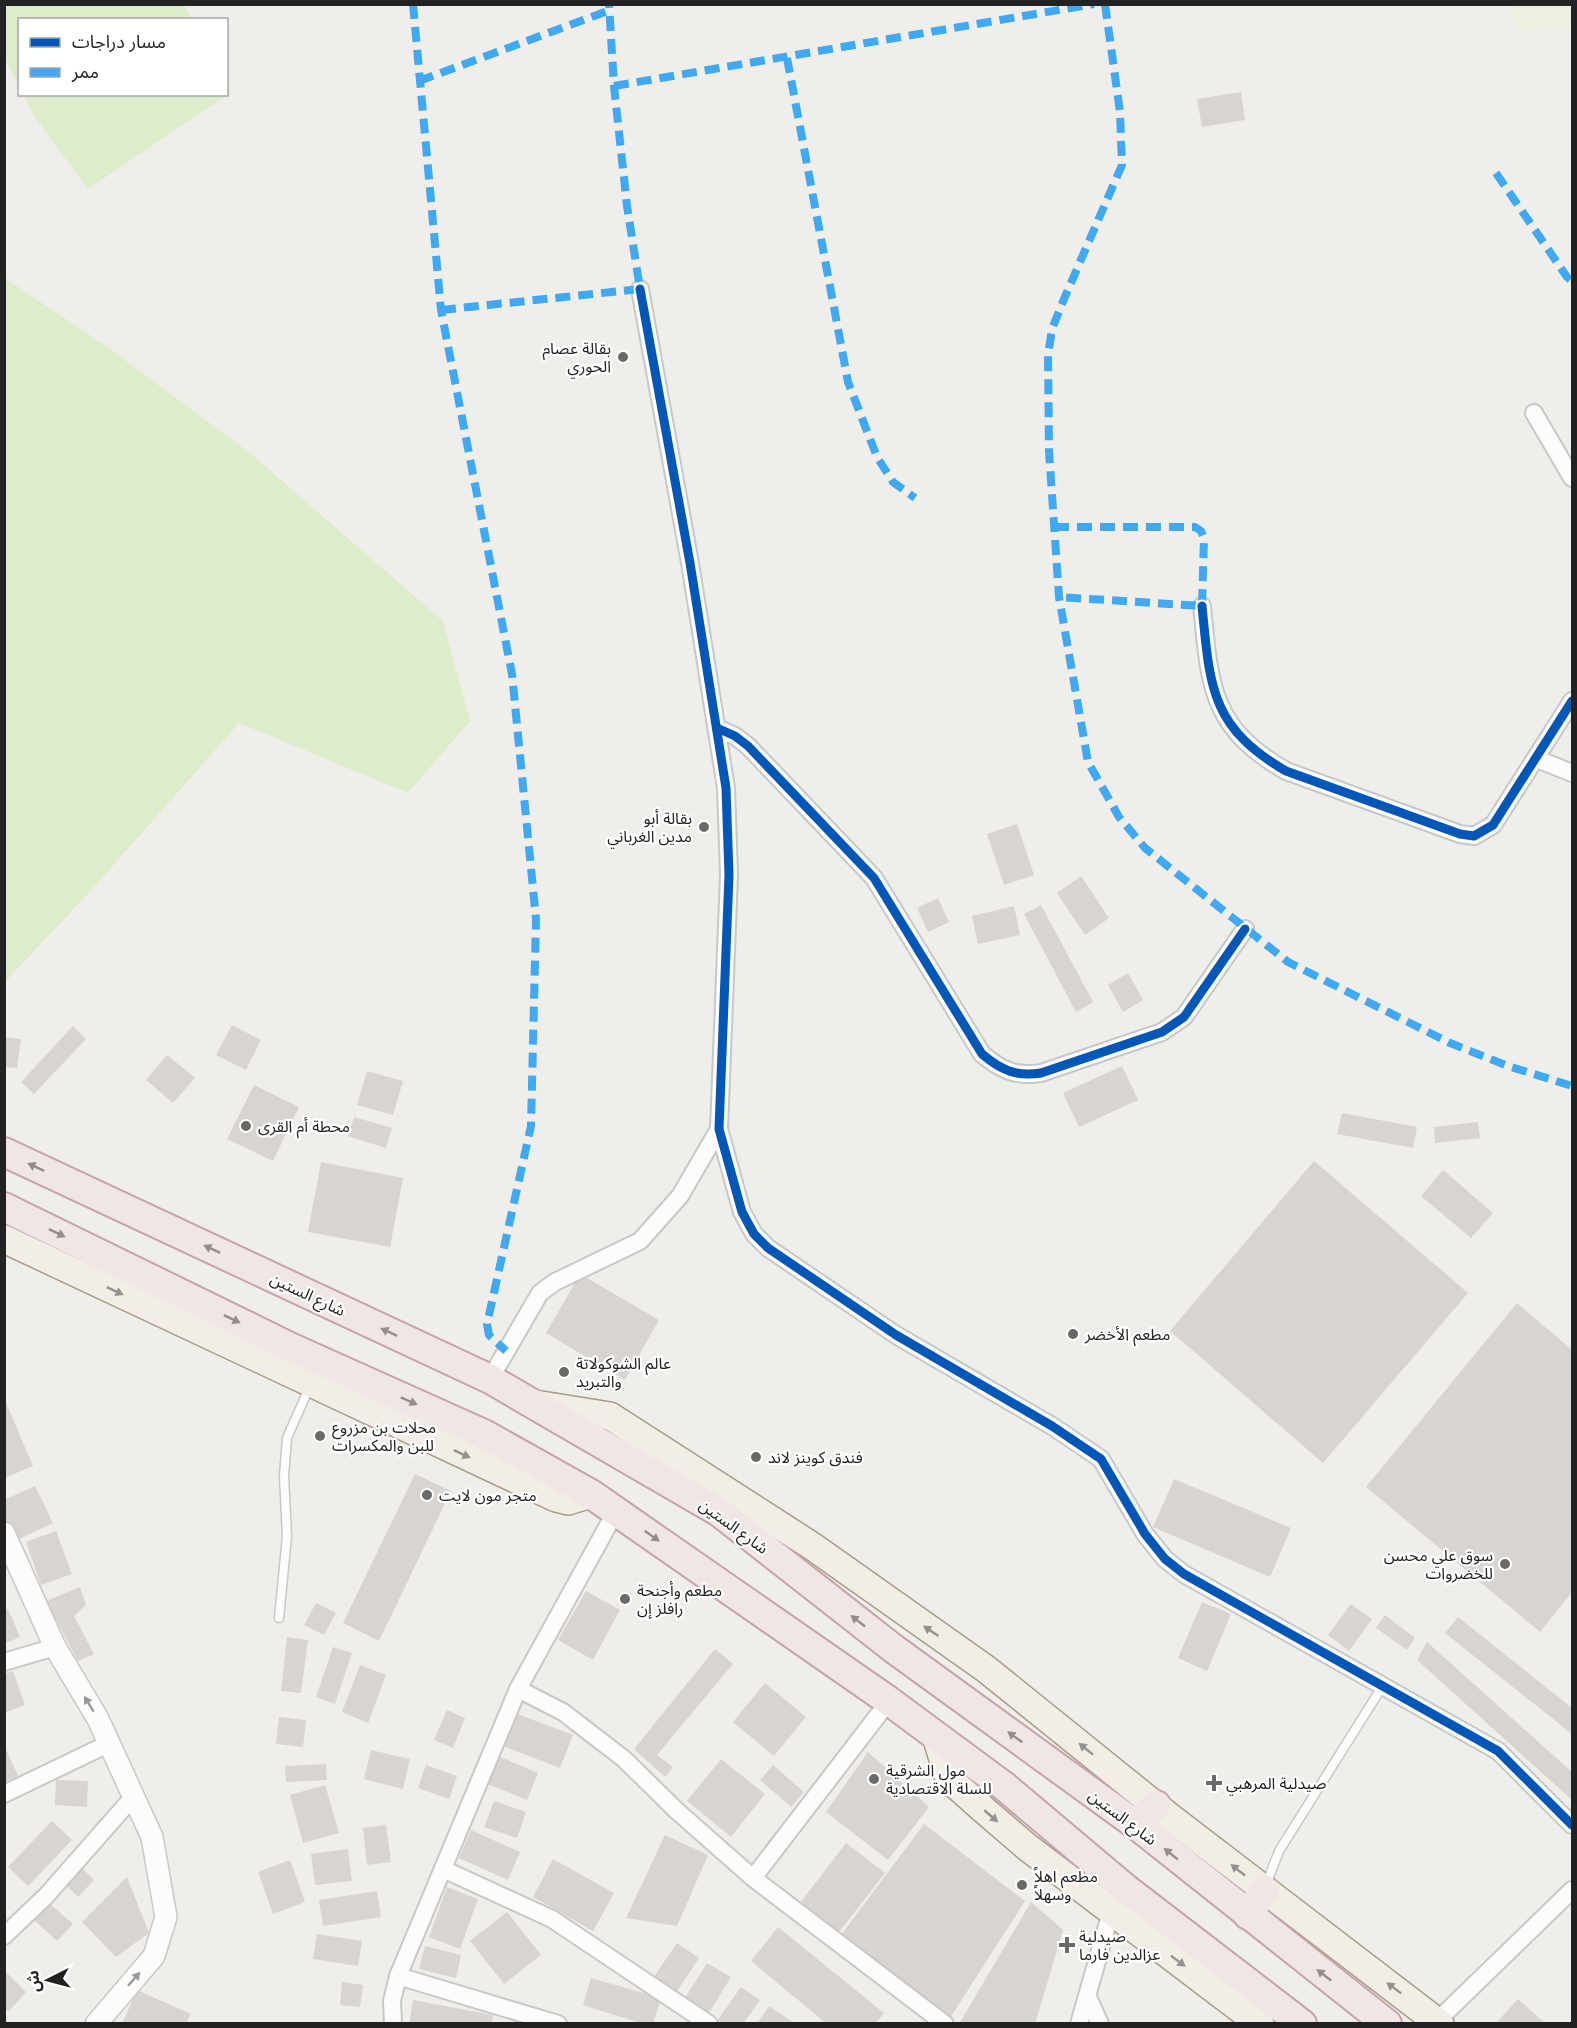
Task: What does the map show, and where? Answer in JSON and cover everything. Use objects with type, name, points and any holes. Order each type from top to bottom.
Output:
[{"type":"highway","name":"شارع الستين","points":[[4,1152],[490,1379],[719,1512],[894,1649],[1135,1824],[1387,2024]]},
{"type":"highway","points":[[4,1207],[285,1358],[484,1434],[591,1494],[889,1701],[1004,1786],[1125,1887],[1302,2024]]},
{"type":"highway","points":[[1135,1824],[1156,1805]]},
{"type":"highway","points":[[1248,1915],[1264,1890]]},
{"type":"main road","points":[[4,1239],[285,1358],[312,1383],[556,1498],[568,1501],[591,1494]]},
{"type":"main road","points":[[536,1404],[610,1416],[812,1546],[986,1669],[1264,1890],[1439,2022]]},
{"type":"main road","points":[[936,1736],[949,1779],[1027,1847],[1260,2024]]},
{"type":"street","points":[[640,288],[690,563],[726,788],[729,875],[719,1129],[742,1212],[754,1234],[768,1248],[896,1335],[1052,1426],[1101,1459],[1145,1534],[1165,1559],[1184,1574],[1498,1751],[1572,1825]]},
{"type":"street","points":[[1534,413],[1572,478]]},
{"type":"street","points":[[1202,606],[1213,693],[1230,724],[1262,757],[1286,771],[1460,834],[1474,836],[1484,833],[1500,817],[1572,701]]},
{"type":"street","points":[[717,728],[735,736],[748,746],[874,878],[982,1054],[997,1067],[1010,1073],[1026,1076],[1041,1073],[1162,1032],[1184,1017],[1245,929]]},
{"type":"street","points":[[1537,759],[1572,773]]},
{"type":"street","points":[[490,1379],[540,1293],[555,1282],[639,1241],[680,1196],[719,1129]]},
{"type":"street","points":[[393,2024],[392,2001],[398,1976],[518,1689],[616,1511]]},
{"type":"street","points":[[4,1533],[56,1647],[110,1743],[152,1837],[166,1917],[154,1956],[96,2024]]},
{"type":"street","points":[[4,1662],[56,1647]]},
{"type":"street","points":[[518,1689],[563,1712],[624,1758],[676,1811],[753,1878],[945,2024]]},
{"type":"street","points":[[753,1878],[889,1701]]},
{"type":"street","points":[[4,1794],[110,1743]]},
{"type":"street","points":[[4,1936],[46,1896],[134,1796]]},
{"type":"street","points":[[443,1869],[552,1919],[709,2024]]},
{"type":"street","points":[[1439,2022],[1572,1890]]},
{"type":"street","points":[[1079,2024],[1111,1911]]},
{"type":"street","points":[[398,1976],[558,2024]]},
{"type":"street","points":[[1088,1997],[1100,2024]]},
{"type":"lane","points":[[279,1618],[286,1536],[284,1476],[287,1438],[312,1383]]},
{"type":"lane","points":[[1264,1890],[1280,1851],[1382,1686]]},
{"type":"green space","points":[[5,4],[184,5],[191,18],[18,18],[18,86],[5,58]]},
{"type":"green space","points":[[1510,5],[1572,5],[1572,28],[1516,30]]},
{"type":"green space","points":[[24,96],[226,96],[88,189],[33,115]]},
{"type":"green space","points":[[5,278],[106,346],[250,453],[443,621],[470,721],[408,793],[239,723],[96,885],[5,982]]},
{"type":"building","points":[[1241,92],[1245,120],[1202,127],[1197,99]]},
{"type":"building","points":[[1017,824],[1034,875],[1004,885],[987,834]]},
{"type":"building","points":[[1081,876],[1109,918],[1085,935],[1057,893]]},
{"type":"building","points":[[938,898],[949,922],[928,932],[917,908]]},
{"type":"building","points":[[1041,905],[1093,1002],[1076,1012],[1024,914]]},
{"type":"building","points":[[1014,906],[1020,935],[978,944],[972,916]]},
{"type":"building","points":[[1128,973],[1143,1000],[1123,1012],[1108,985]]},
{"type":"building","points":[[232,1025],[261,1040],[246,1070],[216,1055]]},
{"type":"building","points":[[73,1026],[86,1039],[34,1094],[21,1082]]},
{"type":"building","points":[[4,1037],[21,1039],[17,1068],[4,1067]]},
{"type":"building","points":[[167,1055],[195,1078],[173,1103],[146,1080]]},
{"type":"building","points":[[1122,1066],[1138,1100],[1079,1127],[1063,1093]]},
{"type":"building","points":[[367,1071],[403,1081],[393,1115],[357,1105]]},
{"type":"building","points":[[254,1085],[299,1107],[273,1161],[227,1139]]},
{"type":"building","points":[[1342,1113],[1417,1127],[1413,1148],[1337,1134]]},
{"type":"building","points":[[354,1117],[392,1128],[386,1148],[348,1136]]},
{"type":"building","points":[[1478,1122],[1480,1138],[1435,1143],[1434,1127]]},
{"type":"building","points":[[1314,1161],[1468,1293],[1323,1463],[1170,1331]]},
{"type":"building","points":[[321,1162],[403,1178],[390,1247],[308,1232]]},
{"type":"building","points":[[1443,1170],[1493,1213],[1471,1238],[1421,1196]]},
{"type":"building","points":[[580,1274],[659,1320],[625,1380],[546,1333]]},
{"type":"building","points":[[1517,1303],[1572,1350],[1572,1592],[1540,1632],[1366,1487]]},
{"type":"building","points":[[4,1398],[33,1466],[4,1478]]},
{"type":"building","points":[[415,1474],[451,1491],[379,1641],[343,1623]]},
{"type":"building","points":[[1174,1479],[1291,1528],[1270,1577],[1153,1527]]},
{"type":"building","points":[[35,1486],[53,1523],[15,1541],[4,1520],[4,1500]]},
{"type":"building","points":[[56,1531],[72,1574],[41,1585],[26,1542]]},
{"type":"building","points":[[80,1587],[86,1605],[74,1616],[94,1654],[78,1661],[46,1601]]},
{"type":"building","points":[[586,1591],[620,1610],[593,1660],[558,1640]]},
{"type":"building","points":[[1202,1602],[1231,1614],[1207,1671],[1178,1658]]},
{"type":"building","points":[[316,1603],[336,1613],[324,1635],[304,1625]]},
{"type":"building","points":[[1351,1604],[1372,1619],[1349,1651],[1328,1635]]},
{"type":"building","points":[[8,1609],[20,1637],[4,1644],[4,1610]]},
{"type":"building","points":[[1385,1615],[1415,1638],[1407,1650],[1376,1628]]},
{"type":"building","points":[[1458,1617],[1572,1708],[1572,1734],[1445,1633]]},
{"type":"building","points":[[287,1637],[308,1640],[301,1693],[281,1691]]},
{"type":"building","points":[[1427,1642],[1572,1772],[1572,1800],[1417,1660]]},
{"type":"building","points":[[333,1647],[352,1653],[335,1704],[316,1697]]},
{"type":"building","points":[[715,1649],[733,1664],[657,1755],[673,1767],[665,1777],[634,1749]]},
{"type":"building","points":[[360,1665],[386,1675],[368,1723],[342,1712]]},
{"type":"building","points":[[13,1671],[25,1705],[4,1713],[4,1674]]},
{"type":"building","points":[[765,1683],[806,1717],[774,1756],[733,1722]]},
{"type":"building","points":[[447,1710],[465,1718],[453,1748],[434,1740]]},
{"type":"building","points":[[515,1713],[573,1735],[560,1768],[503,1746]]},
{"type":"building","points":[[279,1717],[306,1720],[303,1747],[276,1744]]},
{"type":"building","points":[[4,1745],[18,1776],[4,1782]]},
{"type":"building","points":[[371,1750],[410,1759],[403,1789],[364,1779]]},
{"type":"building","name":"مول الشرقية للسلة الاقتصادية","points":[[868,1752],[929,1807],[888,1860],[826,1812]]},
{"type":"building","points":[[496,1755],[538,1773],[527,1800],[485,1783]]},
{"type":"building","points":[[721,1759],[765,1794],[731,1837],[687,1801]]},
{"type":"building","points":[[326,1764],[327,1780],[286,1782],[285,1766]]},
{"type":"building","points":[[426,1765],[457,1776],[449,1799],[418,1788]]},
{"type":"building","points":[[773,1765],[804,1792],[791,1807],[760,1780]]},
{"type":"building","points":[[56,1780],[88,1781],[87,1807],[55,1805]]},
{"type":"building","points":[[325,1785],[339,1833],[303,1843],[290,1795]]},
{"type":"building","points":[[494,1801],[526,1812],[517,1838],[484,1827]]},
{"type":"building","points":[[52,1821],[72,1840],[28,1886],[8,1867]]},
{"type":"building","points":[[924,1824],[1025,1901],[948,2021],[841,1935]]},
{"type":"building","points":[[386,1825],[391,1862],[367,1865],[363,1828]]},
{"type":"building","points":[[471,1830],[520,1852],[508,1880],[459,1858]]},
{"type":"building","points":[[665,1835],[708,1855],[677,1926],[626,1918]]},
{"type":"building","points":[[846,1843],[885,1873],[839,1932],[801,1902]]},
{"type":"building","points":[[348,1849],[352,1881],[315,1885],[311,1854]]},
{"type":"building","points":[[553,1859],[614,1893],[593,1931],[533,1897]]},
{"type":"building","points":[[290,1860],[305,1902],[273,1914],[258,1872]]},
{"type":"building","points":[[79,1865],[94,1880],[78,1897],[63,1882]]},
{"type":"building","points":[[127,1877],[149,1933],[116,1957],[82,1922]]},
{"type":"building","points":[[447,1887],[478,1899],[460,1949],[429,1937]]},
{"type":"building","points":[[377,1891],[381,1917],[323,1926],[319,1900]]},
{"type":"building","points":[[1031,1902],[1063,1930],[1035,2024],[959,2024]]},
{"type":"building","points":[[49,1903],[73,1924],[57,1941],[34,1920]]},
{"type":"building","points":[[507,1912],[541,1955],[504,1984],[470,1941]]},
{"type":"building","points":[[778,1927],[884,2013],[875,2024],[827,2024],[751,1961]]},
{"type":"building","points":[[317,1934],[362,1941],[358,1966],[313,1959]]},
{"type":"building","points":[[677,1943],[699,1958],[674,1996],[651,1981]]},
{"type":"building","points":[[425,1946],[461,1955],[456,1978],[419,1969]]},
{"type":"building","points":[[707,1963],[731,1977],[709,2013],[685,1998]]},
{"type":"building","points":[[5,1971],[26,1992],[9,2011],[5,2011]]},
{"type":"building","points":[[591,1978],[661,1998],[653,2024],[643,2024],[583,2005]]},
{"type":"building","points":[[342,1982],[363,1985],[360,2007],[340,2005]]},
{"type":"building","points":[[741,1987],[760,2000],[743,2024],[720,2024],[717,2021]]},
{"type":"building","points":[[137,1990],[191,2014],[186,2024],[122,2024]]},
{"type":"building","points":[[1518,1999],[1546,2024],[1495,2024]]},
{"type":"building","points":[[413,2000],[493,2015],[492,2024],[409,2024]]},
{"type":"building","points":[[769,2006],[796,2024],[757,2024]]},
{"type":"marked path","points":[[413,4],[441,310],[512,674],[536,919],[531,1126],[487,1324],[489,1335],[506,1351]]},
{"type":"marked path","points":[[441,310],[640,289],[627,206],[614,86],[609,4]]},
{"type":"marked path","points":[[614,86],[1094,4]]},
{"type":"marked path","points":[[1105,4],[1120,112],[1122,165],[1052,329],[1048,355],[1049,451],[1059,597],[1088,762],[1119,817],[1145,848],[1288,962],[1450,1043],[1508,1066],[1572,1086]]},
{"type":"marked path","points":[[419,81],[610,10]]},
{"type":"marked path","points":[[787,58],[848,382],[877,457],[893,482],[915,498]]},
{"type":"marked path","points":[[1496,173],[1572,281]]},
{"type":"marked path","points":[[1054,527],[1195,527],[1201,531],[1204,538],[1202,606],[1059,597]]},
{"type":"cycle path","points":[[640,289],[690,563],[726,788],[729,875],[719,1129],[742,1212],[754,1234],[768,1248],[896,1335],[1052,1426],[1101,1459],[1145,1534],[1165,1559],[1184,1574],[1498,1751],[1572,1825]]},
{"type":"cycle path","points":[[1202,606],[1208,659],[1218,702],[1228,721],[1261,755],[1286,771],[1460,834],[1474,836],[1493,825],[1572,701]]},
{"type":"cycle path","points":[[717,728],[735,736],[748,746],[874,878],[982,1054],[1009,1071],[1024,1074],[1041,1073],[1162,1032],[1184,1017],[1245,929]]},
{"type":"place","name":"بقالة عصام الحوري","points":[[623,357]]},
{"type":"place","name":"بقالة أبو مدين الغرباني","points":[[704,827]]},
{"type":"place","name":"محطة أم القرى","points":[[246,1126]]},
{"type":"place","name":"مطعم الأخضر","points":[[1073,1334]]},
{"type":"place","name":"عالم الشوكولاتة والتبريد","points":[[564,1372]]},
{"type":"place","name":"محلات بن مزروع للبن والمكسرات","points":[[320,1436]]},
{"type":"place","name":"فندق كوينز لاند","points":[[756,1457]]},
{"type":"place","name":"متجر مون لايت","points":[[427,1495]]},
{"type":"place","name":"سوق علي محسن للخضروات","points":[[1505,1564]]},
{"type":"place","name":"مطعم وأجنحة رافلز إن","points":[[625,1599]]},
{"type":"place","name":"مول الشرقية للسلة الاقتصادية","points":[[874,1779]]},
{"type":"place","name":"صيدلية المرهبي","points":[[1214,1783]]},
{"type":"place","name":"مطعم اهلاً وسهلاً","points":[[1022,1885]]},
{"type":"place","name":"صيدلية عزالدين فارما","points":[[1067,1945]]}]
